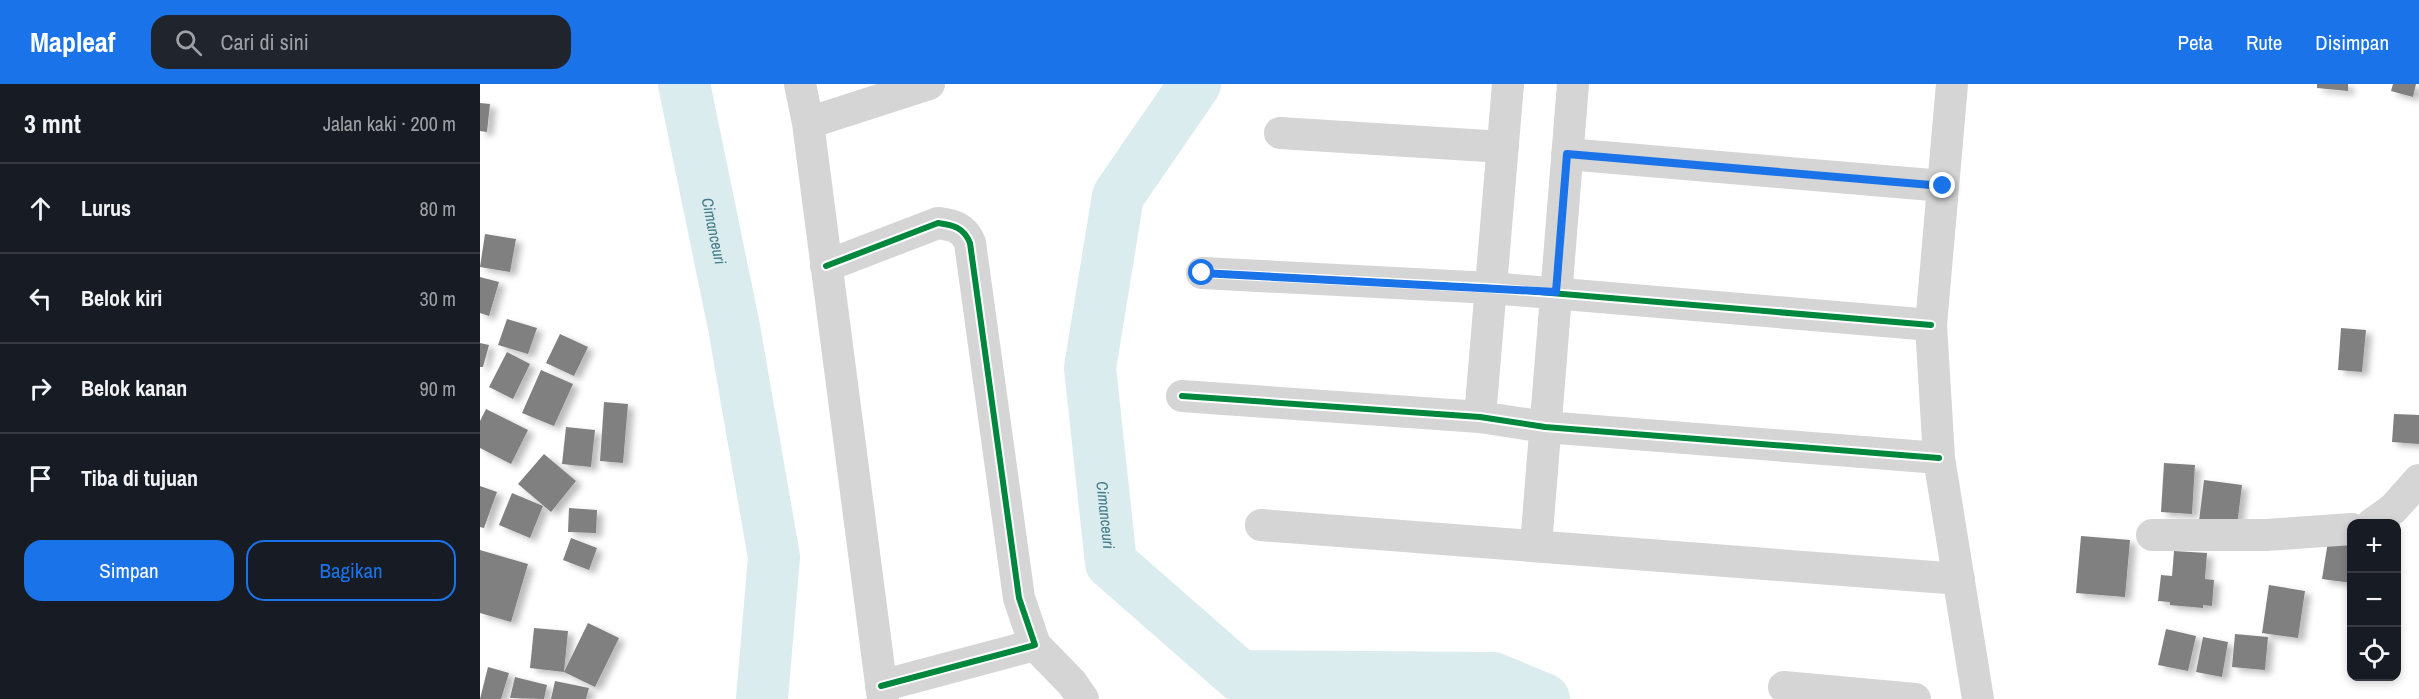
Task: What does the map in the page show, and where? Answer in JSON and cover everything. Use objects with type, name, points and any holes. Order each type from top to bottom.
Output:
[{"type":"street","points":[[800,84],[808,123],[882,692],[1035,645]]},
{"type":"street","points":[[808,123],[929,84]]},
{"type":"street","points":[[1480,417],[1508,84]]},
{"type":"street","points":[[1536,545],[1573,84]]},
{"type":"street","points":[[1952,84],[1931,325],[1939,458],[1978,699]]},
{"type":"street","points":[[1280,133],[1503,147]]},
{"type":"street","points":[[1567,154],[1943,186]]},
{"type":"street","points":[[826,266],[938,223],[950,224],[967,235],[970,243],[1019,598],[1035,645],[1072,683],[1083,699]]},
{"type":"street","points":[[1202,273],[1556,292],[1931,325]]},
{"type":"street","points":[[1182,396],[1480,417],[1545,427],[1939,458]]},
{"type":"street","points":[[2379,519],[2393,509],[2419,480]]},
{"type":"street","points":[[1261,525],[1959,579]]},
{"type":"street","points":[[2152,536],[2266,535],[2347,529]]},
{"type":"street","points":[[1784,687],[1915,699]]},
{"type":"building","points":[[2317,84],[2348,84],[2348,91],[2317,88]]},
{"type":"building","points":[[2393,84],[2416,84],[2413,97],[2391,91]]},
{"type":"building","points":[[480,103],[490,104],[487,132],[480,131]]},
{"type":"building","points":[[485,234],[516,239],[510,272],[480,267]]},
{"type":"building","points":[[480,277],[499,282],[489,316],[480,313]]},
{"type":"building","points":[[507,319],[537,328],[528,354],[498,345]]},
{"type":"building","points":[[2341,328],[2366,330],[2362,372],[2338,370]]},
{"type":"building","points":[[560,334],[588,347],[574,376],[546,363]]},
{"type":"building","points":[[480,343],[489,345],[483,367],[480,367]]},
{"type":"building","points":[[507,352],[530,364],[513,399],[489,387]]},
{"type":"building","points":[[541,370],[573,384],[554,426],[522,413]]},
{"type":"building","points":[[604,402],[628,404],[623,463],[600,461]]},
{"type":"building","points":[[486,409],[528,430],[511,464],[480,448],[480,421]]},
{"type":"building","points":[[2394,414],[2419,415],[2419,444],[2392,442]]},
{"type":"building","points":[[566,427],[595,430],[591,467],[562,464]]},
{"type":"building","points":[[544,454],[576,481],[551,512],[518,484]]},
{"type":"building","points":[[2164,463],[2195,465],[2192,514],[2161,512]]},
{"type":"building","points":[[2204,480],[2242,485],[2237,526],[2199,521]]},
{"type":"building","points":[[480,486],[497,492],[484,528],[480,527]]},
{"type":"building","points":[[512,493],[543,506],[530,538],[499,525]]},
{"type":"building","points":[[569,508],[597,510],[596,533],[568,532]]},
{"type":"building","points":[[2329,535],[2347,537],[2347,582],[2322,579]]},
{"type":"building","points":[[2081,536],[2130,540],[2125,597],[2076,593]]},
{"type":"building","points":[[571,538],[597,548],[589,570],[563,560]]},
{"type":"building","points":[[480,550],[528,564],[511,622],[480,613]]},
{"type":"building","points":[[2174,551],[2207,553],[2205,579],[2214,580],[2212,606],[2203,605],[2203,608],[2170,605],[2170,602],[2158,601],[2161,575],[2172,576]]},
{"type":"building","points":[[2269,585],[2305,591],[2298,638],[2262,633]]},
{"type":"building","points":[[588,623],[619,638],[595,687],[564,672]]},
{"type":"building","points":[[534,628],[568,631],[564,672],[530,668]]},
{"type":"building","points":[[2166,629],[2196,636],[2188,671],[2158,665]]},
{"type":"building","points":[[2235,634],[2268,637],[2265,670],[2232,667]]},
{"type":"building","points":[[2203,637],[2228,642],[2222,677],[2196,672]]},
{"type":"building","points":[[488,667],[509,673],[501,699],[480,699]]},
{"type":"building","points":[[515,677],[547,685],[544,699],[510,698]]},
{"type":"building","points":[[555,681],[589,688],[586,699],[551,699]]},
{"type":"waterway","name":"Cimanceuri","points":[[684,84],[734,327],[774,557],[762,699]]},
{"type":"waterway","name":"Cimanceuri","points":[[1195,84],[1118,196],[1090,368],[1111,563],[1240,676],[1493,678],[1544,699]]},
{"type":"cycle path","points":[[826,266],[938,223],[958,228],[968,238],[1019,598],[1035,645],[881,686]]},
{"type":"cycle path","points":[[1202,273],[1491,288],[1931,325]]},
{"type":"cycle path","points":[[1182,396],[1480,417],[1545,427],[1939,458]]},
{"type":"route","points":[[1202,273],[1556,292],[1567,154],[1943,186]]}]
